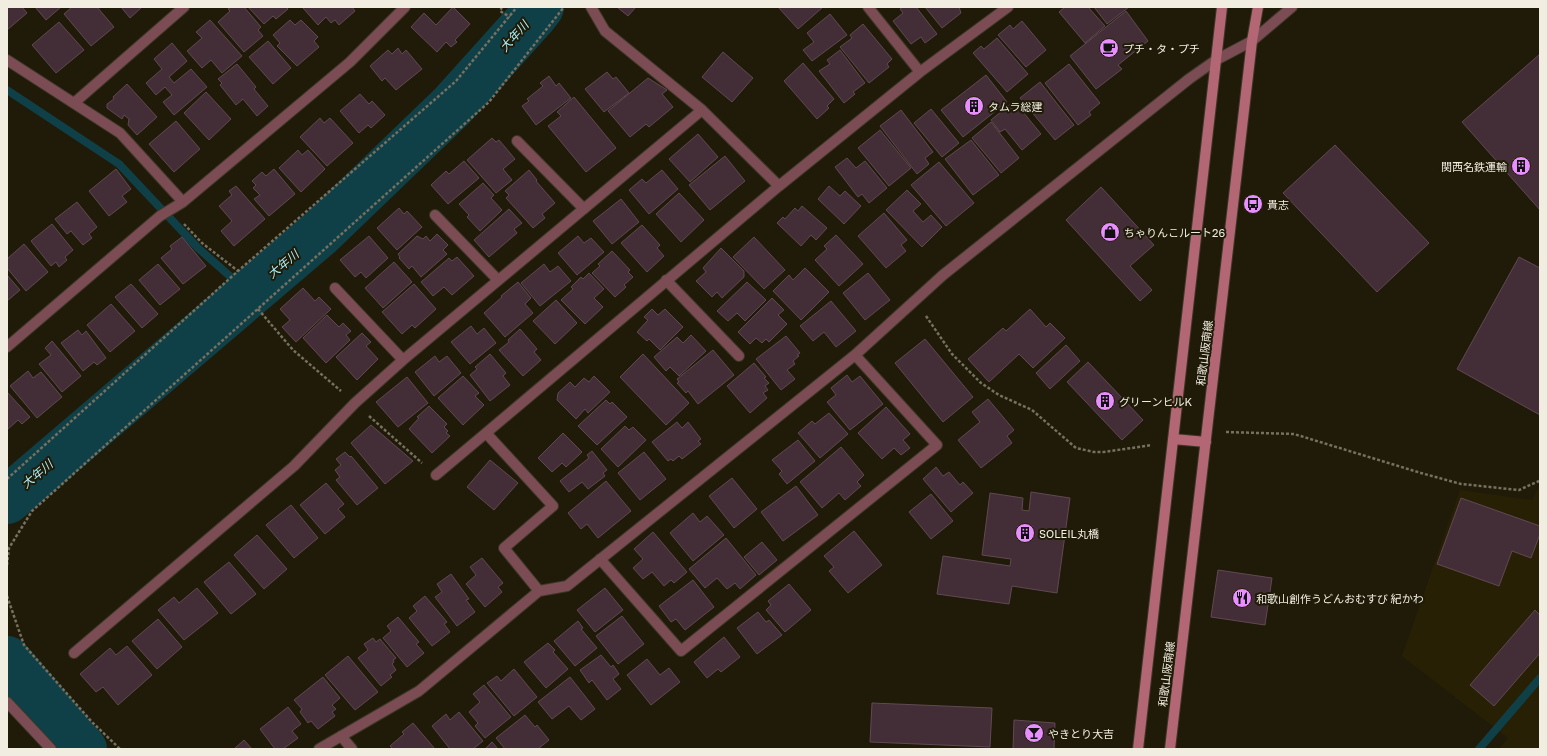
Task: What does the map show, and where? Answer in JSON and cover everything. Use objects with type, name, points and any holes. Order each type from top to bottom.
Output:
[{"type":"main road","name":"和歌山阪南線","points":[[1138,749],[1222,7]]},
{"type":"main road","name":"和歌山阪南線","points":[[1170,749],[1252,41],[1258,7]]},
{"type":"main road","points":[[1173,439],[1206,442]]},
{"type":"street","points":[[74,103],[184,7]]},
{"type":"street","points":[[7,347],[160,216],[183,202],[350,62],[405,7]]},
{"type":"street","points":[[591,7],[605,31],[702,110],[779,186]]},
{"type":"street","points":[[868,7],[920,72]]},
{"type":"street","points":[[436,474],[779,186],[920,72],[1008,7]]},
{"type":"street","points":[[319,749],[419,691],[539,591],[567,586],[855,355],[943,275],[1183,83],[1216,60],[1252,41],[1292,7]]},
{"type":"street","points":[[7,60],[120,133],[183,202]]},
{"type":"street","points":[[74,652],[294,466],[355,403],[403,360],[702,110]]},
{"type":"street","points":[[517,141],[584,209]]},
{"type":"street","points":[[434,215],[498,280]]},
{"type":"street","points":[[666,280],[739,356]]},
{"type":"street","points":[[335,288],[403,360]]},
{"type":"street","points":[[600,559],[681,651],[936,445],[855,355]]},
{"type":"street","points":[[486,433],[553,506],[504,548],[539,591]]},
{"type":"street","points":[[7,702],[51,749]]},
{"type":"street","points":[[341,736],[352,749]]},
{"type":"path","points":[[502,7],[500,11],[510,17]]},
{"type":"path","points":[[7,479],[238,271],[456,80],[517,7]]},
{"type":"path","points":[[7,565],[9,548],[32,511],[489,102],[564,7]]},
{"type":"path","points":[[171,209],[202,243],[238,271]]},
{"type":"path","points":[[915,300],[952,354],[981,383],[999,395],[1032,410],[1076,448],[1094,452],[1104,452],[1152,445]]},
{"type":"path","points":[[1225,432],[1294,434],[1461,484],[1519,490],[1539,481],[1540,479]]},
{"type":"path","points":[[7,596],[24,645],[92,722],[120,749]]},
{"type":"shaded area","points":[[1540,485],[1540,749],[1499,749],[1508,738],[1402,656],[1460,490],[1532,500]]},
{"type":"building","points":[[7,7],[22,7],[27,13],[7,30]]},
{"type":"building","points":[[35,7],[61,7],[46,20]]},
{"type":"building","points":[[72,7],[97,7],[114,27],[91,46],[64,14]]},
{"type":"building","points":[[121,7],[142,7],[130,18]]},
{"type":"building","points":[[231,7],[244,7],[261,27],[258,30],[263,36],[244,52],[218,22],[230,11],[228,9]]},
{"type":"building","points":[[248,7],[286,7],[288,9],[276,19],[273,16],[264,24]]},
{"type":"building","points":[[352,7],[355,11],[339,25],[335,20],[331,23],[326,17],[318,25],[303,8]]},
{"type":"building","points":[[453,7],[470,24],[455,40],[457,42],[451,47],[446,42],[437,52],[411,27],[424,13],[436,25]]},
{"type":"building","points":[[617,7],[636,7],[628,16]]},
{"type":"building","points":[[778,7],[823,7],[798,29]]},
{"type":"building","points":[[903,7],[916,7],[937,34],[925,43],[921,37],[911,44],[893,21],[903,13],[900,9]]},
{"type":"building","points":[[925,7],[959,7],[961,13],[942,28]]},
{"type":"building","points":[[1065,7],[1088,7],[1105,26],[1085,43],[1059,12]]},
{"type":"building","points":[[1094,7],[1129,7],[1107,24]]},
{"type":"building","name":"プチ・タ・プチ","points":[[1126,11],[1148,41],[1118,65],[1122,69],[1096,89],[1070,56]]},
{"type":"building","points":[[830,14],[847,35],[812,61],[803,50],[814,42],[807,33]]},
{"type":"building","points":[[210,20],[242,56],[222,73],[211,60],[202,68],[187,51],[202,38],[196,32]]},
{"type":"building","points":[[290,20],[295,25],[301,20],[318,37],[314,41],[319,47],[297,66],[277,46],[280,43],[273,35]]},
{"type":"building","points":[[1022,21],[1046,50],[1026,67],[998,35],[1010,25],[1013,29]]},
{"type":"building","points":[[59,22],[84,50],[56,73],[32,45]]},
{"type":"building","points":[[863,24],[892,59],[887,64],[889,67],[869,83],[840,47],[852,38],[850,35]]},
{"type":"building","points":[[997,38],[1028,74],[1007,92],[973,53],[981,46],[984,49]]},
{"type":"building","points":[[268,41],[291,68],[273,84],[249,57]]},
{"type":"building","points":[[172,43],[187,61],[169,77],[174,83],[191,69],[207,87],[174,115],[163,102],[172,95],[165,87],[156,95],[146,83],[162,69],[154,59]]},
{"type":"building","points":[[398,48],[402,54],[406,50],[422,69],[396,90],[385,78],[382,81],[370,66],[388,50],[392,54]]},
{"type":"building","points":[[840,50],[865,83],[853,92],[855,94],[844,103],[819,71],[830,64],[827,60]]},
{"type":"building","points":[[723,52],[753,78],[732,102],[702,77]]},
{"type":"building","name":"関西名鉄運輸","points":[[1540,54],[1540,210],[1462,122]]},
{"type":"building","points":[[803,63],[834,99],[827,106],[829,108],[817,119],[784,81]]},
{"type":"building","points":[[237,64],[256,87],[254,89],[268,106],[257,116],[243,99],[236,105],[220,85],[222,83],[218,79]]},
{"type":"building","points":[[1069,64],[1100,103],[1089,112],[1091,115],[1078,125],[1045,83]]},
{"type":"building","points":[[607,72],[613,79],[616,77],[629,93],[604,112],[585,89]]},
{"type":"building","name":"タムラ総建","points":[[986,75],[1007,102],[963,137],[941,110]]},
{"type":"building","points":[[549,76],[556,86],[559,83],[571,98],[536,125],[522,106],[529,101],[527,99],[543,86],[540,83]]},
{"type":"building","points":[[648,78],[667,90],[662,94],[673,107],[649,127],[646,124],[630,137],[608,111]]},
{"type":"building","points":[[1040,82],[1074,125],[1055,140],[1020,98]]},
{"type":"building","points":[[127,84],[157,117],[137,135],[128,125],[129,119],[124,115],[122,119],[107,108],[107,104],[114,99],[113,97]]},
{"type":"building","points":[[206,92],[231,119],[209,140],[184,113]]},
{"type":"building","points":[[360,94],[369,104],[372,101],[385,115],[371,128],[368,125],[359,133],[340,111]]},
{"type":"building","points":[[574,97],[616,148],[586,172],[548,126],[561,116],[557,112]]},
{"type":"building","points":[[1014,101],[1041,134],[1022,150],[1005,129],[1000,132],[991,120]]},
{"type":"building","points":[[931,109],[959,143],[942,157],[914,123]]},
{"type":"building","points":[[901,110],[933,152],[925,158],[929,164],[917,174],[880,126]]},
{"type":"building","points":[[320,118],[324,123],[330,118],[353,143],[327,166],[300,137]]},
{"type":"building","points":[[176,121],[200,149],[174,172],[149,144]]},
{"type":"building","points":[[991,122],[1019,158],[1001,173],[972,138]]},
{"type":"building","points":[[880,130],[911,168],[889,186],[858,148]]},
{"type":"building","points":[[698,134],[718,157],[690,182],[669,159]]},
{"type":"building","points":[[492,138],[496,142],[499,140],[515,159],[503,169],[512,180],[496,193],[467,160]]},
{"type":"building","points":[[971,140],[999,175],[973,195],[945,159]]},
{"type":"building","points":[[1335,145],[1429,243],[1377,292],[1283,193]]},
{"type":"building","points":[[298,150],[302,155],[308,150],[325,169],[301,192],[279,168]]},
{"type":"building","points":[[725,156],[745,181],[710,210],[689,185]]},
{"type":"building","points":[[847,158],[856,168],[865,161],[887,188],[869,203],[862,194],[858,197],[835,167]]},
{"type":"building","points":[[464,161],[479,178],[448,204],[431,185],[446,171],[449,174]]},
{"type":"building","points":[[939,162],[974,203],[946,226],[911,185]]},
{"type":"building","points":[[116,169],[131,189],[122,196],[127,202],[109,216],[89,191]]},
{"type":"building","points":[[274,169],[295,194],[269,216],[254,199],[260,195],[253,188],[256,185],[252,181],[262,172],[266,176]]},
{"type":"building","points":[[529,170],[537,180],[536,181],[555,203],[542,214],[545,218],[533,228],[506,198],[509,195],[505,191]]},
{"type":"building","points":[[662,170],[678,189],[649,214],[629,190],[642,179],[646,183]]},
{"type":"building","points":[[483,183],[494,195],[491,198],[502,210],[480,231],[467,217],[469,215],[459,204]]},
{"type":"building","points":[[236,186],[265,219],[234,246],[221,231],[232,221],[219,206],[232,195],[229,191]]},
{"type":"building","points":[[829,186],[840,196],[845,191],[861,206],[844,224],[818,199]]},
{"type":"building","name":"ちゃりんこルート26","points":[[1101,187],[1154,245],[1130,266],[1152,290],[1140,301],[1066,220]]},
{"type":"building","points":[[907,190],[921,204],[913,211],[923,222],[931,215],[942,227],[922,247],[886,210]]},
{"type":"building","points":[[679,193],[704,220],[681,242],[656,214]]},
{"type":"building","points":[[621,199],[639,222],[612,244],[593,221]]},
{"type":"building","points":[[77,202],[97,227],[89,234],[92,238],[83,245],[71,231],[67,234],[55,219]]},
{"type":"building","points":[[802,206],[827,228],[816,240],[811,235],[801,246],[777,223],[783,217],[785,219],[795,208],[798,211]]},
{"type":"building","points":[[399,208],[404,214],[407,211],[422,227],[397,250],[377,228]]},
{"type":"building","points":[[509,209],[522,223],[514,229],[517,233],[489,257],[474,240]]},
{"type":"building","points":[[884,213],[907,240],[901,245],[906,251],[886,268],[858,236]]},
{"type":"building","points":[[52,224],[73,250],[65,257],[67,260],[59,267],[56,262],[51,266],[31,241]]},
{"type":"building","points":[[642,225],[660,245],[657,248],[664,256],[647,272],[621,243]]},
{"type":"building","points":[[437,234],[448,245],[443,250],[447,254],[421,277],[412,266],[409,269],[399,258],[400,257],[398,254],[417,236],[423,239],[426,236],[430,241]]},
{"type":"building","points":[[836,235],[863,264],[839,286],[815,260],[827,249],[824,246]]},
{"type":"building","points":[[369,236],[388,258],[366,278],[361,272],[355,277],[340,260]]},
{"type":"building","points":[[578,236],[584,243],[591,238],[604,252],[577,275],[558,253]]},
{"type":"building","points":[[182,237],[206,266],[183,284],[161,258],[172,249],[170,246]]},
{"type":"building","points":[[754,237],[785,270],[764,289],[733,257]]},
{"type":"building","points":[[24,244],[48,272],[26,291],[7,268],[7,259]]},
{"type":"building","points":[[721,248],[744,271],[744,277],[722,298],[717,292],[712,297],[696,281],[706,272],[703,268]]},
{"type":"building","points":[[612,251],[630,270],[628,272],[633,277],[624,285],[626,287],[615,297],[592,273],[600,266],[598,264]]},
{"type":"building","points":[[457,257],[474,276],[452,295],[444,287],[433,296],[421,282],[449,258],[452,261]]},
{"type":"building","points":[[1519,257],[1540,268],[1540,415],[1457,369]]},
{"type":"building","points":[[394,262],[412,282],[383,308],[365,288]]},
{"type":"building","points":[[158,264],[180,289],[160,305],[139,280]]},
{"type":"building","points":[[544,264],[550,272],[558,266],[571,281],[540,306],[521,283]]},
{"type":"building","points":[[805,268],[829,292],[801,320],[773,291],[789,275],[793,280]]},
{"type":"building","points":[[589,273],[604,289],[594,298],[603,307],[585,324],[561,300],[573,289],[571,287],[581,277],[583,279]]},
{"type":"building","points":[[868,273],[890,300],[865,320],[843,293]]},
{"type":"building","points":[[7,275],[20,290],[7,301]]},
{"type":"building","points":[[518,282],[531,298],[525,304],[533,313],[505,337],[484,313]]},
{"type":"building","points":[[747,282],[766,300],[745,321],[737,313],[728,321],[717,311]]},
{"type":"building","points":[[131,284],[158,314],[142,328],[115,297]]},
{"type":"building","points":[[414,284],[436,309],[415,328],[412,325],[402,334],[382,312]]},
{"type":"building","points":[[303,288],[315,301],[319,297],[331,309],[296,342],[282,327],[290,320],[280,309]]},
{"type":"building","points":[[772,298],[784,310],[778,315],[787,324],[769,342],[766,339],[762,343],[756,338],[750,344],[738,332]]},
{"type":"building","points":[[556,300],[577,323],[555,344],[533,321]]},
{"type":"building","points":[[831,301],[856,331],[836,347],[824,332],[813,341],[800,326]]},
{"type":"building","points":[[111,304],[135,331],[110,352],[87,325]]},
{"type":"building","points":[[652,309],[658,315],[665,309],[683,327],[660,350],[649,339],[647,341],[637,332],[648,320],[644,317]]},
{"type":"building","points":[[1030,309],[1046,327],[1050,323],[1065,338],[1033,368],[1019,354],[989,382],[968,359],[1003,328],[1006,331]]},
{"type":"building","points":[[327,315],[339,327],[343,323],[351,331],[346,335],[350,340],[326,363],[303,338]]},
{"type":"building","points":[[471,326],[477,334],[484,328],[496,343],[470,364],[451,342]]},
{"type":"building","points":[[520,329],[537,349],[534,352],[541,360],[523,376],[499,350],[509,342],[508,340]]},
{"type":"building","points":[[78,330],[82,335],[86,331],[106,358],[97,365],[94,362],[83,371],[61,343]]},
{"type":"building","points":[[362,333],[371,342],[366,346],[378,359],[357,380],[336,357]]},
{"type":"building","points":[[691,335],[706,351],[679,376],[670,367],[666,371],[654,357],[677,337],[683,343]]},
{"type":"building","points":[[786,336],[800,353],[797,355],[799,356],[793,361],[795,364],[787,370],[795,379],[781,390],[756,359]]},
{"type":"building","points":[[925,339],[973,397],[943,422],[895,363]]},
{"type":"building","points":[[52,341],[81,376],[62,392],[39,364],[51,355],[45,348]]},
{"type":"building","points":[[1066,345],[1080,361],[1050,389],[1036,373]]},
{"type":"building","points":[[713,350],[734,375],[698,404],[688,391],[686,393],[677,383],[679,382],[677,379]]},
{"type":"building","points":[[490,354],[506,373],[503,376],[510,385],[490,401],[470,375],[477,369],[475,367]]},
{"type":"building","points":[[643,354],[689,403],[666,425],[620,377]]},
{"type":"building","points":[[435,356],[439,362],[447,356],[461,373],[434,396],[415,372]]},
{"type":"building","name":"グリーンヒルK","points":[[1088,362],[1143,420],[1122,440],[1067,382]]},
{"type":"building","points":[[754,363],[769,383],[765,386],[768,390],[763,393],[767,398],[750,413],[727,386]]},
{"type":"building","points":[[28,371],[33,378],[41,372],[62,397],[37,418],[10,386]]},
{"type":"building","points":[[847,375],[852,382],[860,376],[883,404],[850,430],[827,402],[836,395],[831,388]]},
{"type":"building","points":[[463,376],[479,393],[475,396],[484,405],[463,425],[438,398]]},
{"type":"building","points":[[594,376],[610,392],[588,413],[585,409],[576,419],[557,400],[558,393],[570,382],[575,387],[584,378],[589,382]]},
{"type":"building","points":[[407,377],[428,403],[398,427],[376,402]]},
{"type":"building","points":[[7,392],[30,417],[22,424],[18,420],[7,430]]},
{"type":"building","points":[[988,399],[1014,430],[1007,436],[1012,443],[981,468],[958,440],[980,422],[972,412]]},
{"type":"building","points":[[606,400],[610,404],[612,402],[627,417],[597,445],[578,426]]},
{"type":"building","points":[[429,406],[447,424],[444,427],[448,431],[446,433],[450,436],[432,453],[409,429],[419,418],[417,417]]},
{"type":"building","points":[[886,407],[910,434],[903,440],[910,448],[901,455],[894,448],[882,459],[858,433]]},
{"type":"building","points":[[829,413],[848,434],[820,458],[798,433],[812,421],[815,424]]},
{"type":"building","points":[[677,422],[682,428],[688,422],[701,439],[698,441],[701,444],[682,459],[679,456],[673,461],[671,459],[668,461],[652,442]]},
{"type":"building","points":[[371,425],[413,461],[385,484],[351,443]]},
{"type":"building","points":[[625,426],[629,430],[633,427],[646,440],[618,467],[601,449]]},
{"type":"building","points":[[563,433],[582,452],[566,467],[562,463],[552,472],[538,458]]},
{"type":"building","points":[[798,440],[815,461],[787,484],[779,474],[782,471],[772,460]]},
{"type":"building","points":[[841,447],[864,475],[857,482],[861,486],[845,500],[839,493],[822,508],[800,482]]},
{"type":"building","points":[[592,451],[607,470],[603,473],[605,476],[588,489],[582,482],[569,492],[560,481],[589,458],[587,455]]},
{"type":"building","points":[[345,452],[350,457],[351,456],[378,488],[357,505],[336,480],[340,477],[335,470],[341,465],[336,459]]},
{"type":"building","points":[[644,452],[666,479],[640,500],[618,473]]},
{"type":"building","points":[[490,460],[518,483],[494,510],[467,487]]},
{"type":"building","points":[[936,467],[943,476],[949,472],[960,485],[963,482],[973,493],[951,512],[923,479]]},
{"type":"building","points":[[732,478],[757,509],[734,528],[709,496]]},
{"type":"building","points":[[606,481],[631,511],[598,538],[587,524],[581,529],[568,513]]},
{"type":"building","points":[[326,483],[344,504],[338,509],[345,517],[325,534],[300,505]]},
{"type":"building","points":[[796,486],[818,515],[783,541],[761,512]]},
{"type":"building","name":"SOLEIL丸橋","points":[[1031,492],[1070,498],[1057,593],[1012,586],[1009,604],[937,594],[943,556],[1010,566],[1011,559],[982,555],[990,493],[1023,498],[1022,510],[1029,511]]},
{"type":"building","points":[[931,494],[953,521],[931,539],[909,512]]},
{"type":"building","points":[[1461,498],[1540,526],[1540,534],[1531,558],[1512,551],[1499,586],[1437,564]]},
{"type":"building","points":[[291,505],[318,538],[294,558],[266,525]]},
{"type":"building","points":[[693,513],[700,522],[707,516],[724,535],[693,561],[670,533]]},
{"type":"building","points":[[854,531],[882,565],[848,593],[829,571],[834,567],[824,556]]},
{"type":"building","points":[[653,532],[687,572],[674,583],[671,580],[664,586],[652,572],[643,579],[633,568],[643,559],[634,549]]},
{"type":"building","points":[[257,535],[287,569],[264,589],[234,555]]},
{"type":"building","points":[[726,538],[756,575],[740,589],[735,583],[727,589],[717,578],[705,588],[689,569]]},
{"type":"building","points":[[762,542],[777,560],[759,575],[744,557]]},
{"type":"building","points":[[482,558],[503,583],[498,587],[502,592],[485,607],[466,584],[476,575],[470,567]]},
{"type":"building","points":[[229,562],[256,594],[231,614],[204,582]]},
{"type":"building","name":"和歌山創作うどんおむすび 紀かわ","points":[[1218,570],[1272,578],[1265,625],[1211,617]]},
{"type":"building","points":[[451,574],[469,599],[466,600],[475,612],[457,626],[435,597],[442,592],[437,584]]},
{"type":"building","points":[[693,580],[714,607],[685,630],[676,619],[671,622],[659,606]]},
{"type":"building","points":[[789,584],[811,610],[785,632],[766,610],[771,605],[768,601]]},
{"type":"building","points":[[197,588],[218,613],[184,640],[158,610],[174,597],[179,603]]},
{"type":"building","points":[[605,588],[623,610],[595,632],[577,610]]},
{"type":"building","points":[[425,596],[447,622],[444,624],[450,632],[432,646],[409,618],[417,611],[413,606]]},
{"type":"building","points":[[1535,610],[1540,615],[1540,653],[1494,706],[1470,685]]},
{"type":"building","points":[[758,612],[766,622],[769,620],[782,635],[757,654],[737,628]]},
{"type":"building","points":[[622,616],[644,644],[618,664],[596,636]]},
{"type":"building","points":[[398,617],[419,642],[416,644],[424,653],[407,667],[383,638],[391,631],[387,626]]},
{"type":"building","points":[[158,619],[182,647],[157,669],[132,641]]},
{"type":"building","points":[[578,621],[583,628],[581,629],[597,648],[575,666],[554,641]]},
{"type":"building","points":[[724,637],[740,657],[721,672],[718,669],[707,678],[694,662]]},
{"type":"building","points":[[373,638],[376,642],[380,639],[396,658],[393,660],[394,662],[392,664],[396,670],[390,675],[392,677],[381,686],[358,658],[368,650],[364,644]]},
{"type":"building","points":[[548,643],[555,650],[553,652],[568,669],[546,688],[524,662]]},
{"type":"building","points":[[127,646],[152,675],[118,705],[103,687],[96,692],[80,674],[110,648],[116,655]]},
{"type":"building","points":[[601,655],[611,667],[613,665],[619,674],[613,679],[621,689],[607,700],[592,680],[589,683],[580,670]]},
{"type":"building","points":[[348,656],[378,692],[355,710],[325,675]]},
{"type":"building","points":[[647,659],[660,675],[669,668],[680,682],[651,705],[627,675]]},
{"type":"building","points":[[514,669],[537,697],[514,716],[487,683],[497,676],[501,681]]},
{"type":"building","points":[[323,677],[340,698],[332,705],[336,709],[332,712],[335,716],[318,729],[311,721],[308,723],[300,712],[302,709],[294,700]]},
{"type":"building","points":[[570,677],[595,709],[581,720],[569,706],[552,719],[538,702]]},
{"type":"building","points":[[484,685],[511,717],[485,738],[475,726],[478,723],[469,712],[480,702],[473,694]]},
{"type":"building","points":[[872,703],[992,708],[990,747],[870,742]]},
{"type":"building","points":[[288,707],[301,724],[292,731],[298,738],[283,749],[275,749],[260,729]]},
{"type":"building","points":[[459,712],[483,741],[473,749],[450,749],[432,726],[446,714],[450,720]]},
{"type":"building","points":[[525,715],[535,727],[537,725],[549,740],[538,749],[505,749],[496,738]]},
{"type":"building","points":[[1014,720],[1055,723],[1054,749],[1013,749]]},
{"type":"building","points":[[413,723],[435,749],[393,749],[390,746],[404,734],[402,732]]},
{"type":"building","points":[[244,740],[252,749],[234,749]]},
{"type":"building","points":[[492,742],[498,749],[485,749]]},
{"type":"waterway","name":"大年川","points":[[7,500],[320,233],[452,106],[540,7]]},
{"type":"waterway","points":[[7,90],[119,164],[198,248],[249,293]]},
{"type":"waterway","name":"大年川","points":[[7,660],[83,749]]},
{"type":"waterway","points":[[1479,749],[1540,678]]},
{"type":"place","name":"プチ・タ・プチ","points":[[1109,48]]},
{"type":"place","name":"タムラ総建","points":[[974,106]]},
{"type":"place","name":"関西名鉄運輸","points":[[1521,166]]},
{"type":"place","name":"貴志","points":[[1253,204]]},
{"type":"place","name":"ちゃりんこルート26","points":[[1110,232]]},
{"type":"place","name":"グリーンヒルK","points":[[1105,401]]},
{"type":"place","name":"SOLEIL丸橋","points":[[1025,533]]},
{"type":"place","name":"和歌山創作うどんおむすび 紀かわ","points":[[1242,598]]},
{"type":"place","name":"やきとり大吉","points":[[1034,733]]}]
